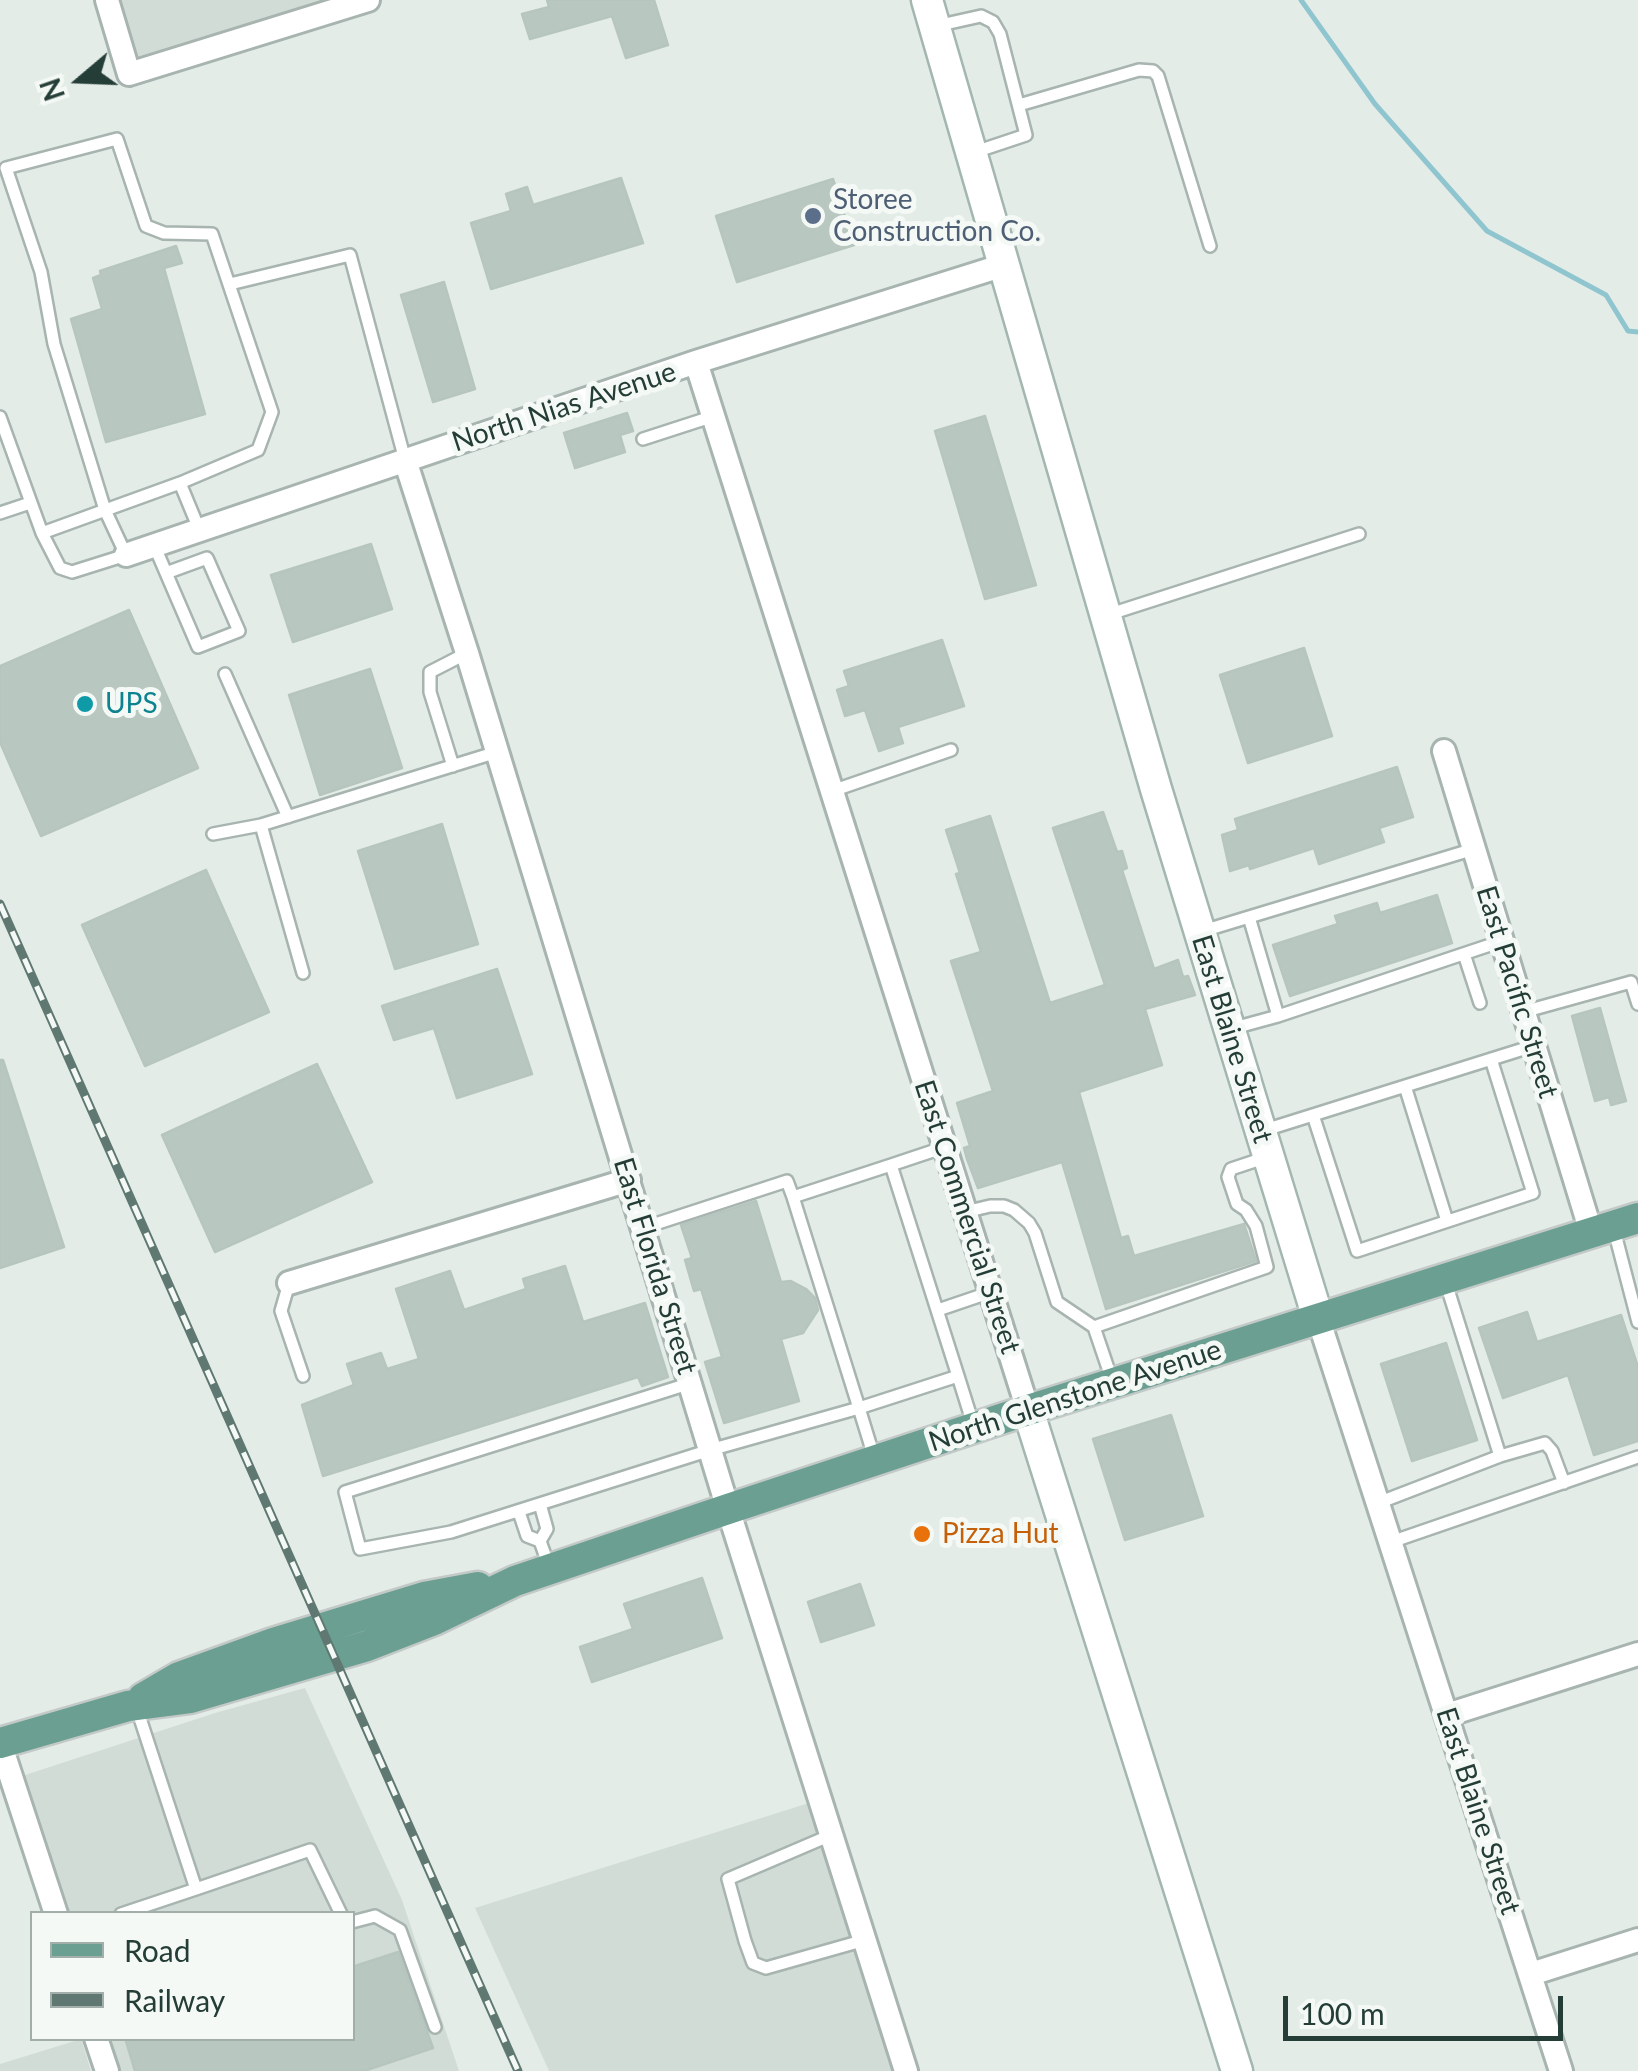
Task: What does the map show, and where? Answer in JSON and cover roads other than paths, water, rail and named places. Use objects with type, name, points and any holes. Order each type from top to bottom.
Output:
[{"type":"main road","name":"North Glenstone Avenue","points":[[0,1743],[132,1706],[179,1677],[291,1638],[424,1598],[515,1581],[545,1555],[728,1509],[974,1427],[1623,1225]]},
{"type":"street","points":[[107,0],[129,74],[368,0]]},
{"type":"street","name":"East Blaine Street","points":[[931,13],[1264,1144],[1561,2071]]},
{"type":"street","name":"North Nias Avenue","points":[[126,554],[696,362],[1004,264]]},
{"type":"street","name":"East Commercial Street","points":[[696,362],[1238,2071]]},
{"type":"street","name":"East Florida Street","points":[[405,460],[468,652],[728,1509],[906,2071]]},
{"type":"street","name":"East Pacific Street","points":[[1444,751],[1533,1046],[1623,1225]]},
{"type":"street","points":[[289,1284],[629,1180]]},
{"type":"street","points":[[1447,1714],[1638,1654]]},
{"type":"street","points":[[0,1743],[55,1911]]},
{"type":"street","points":[[1531,1974],[1638,1940]]},
{"type":"street","points":[[97,2041],[107,2071]]},
{"type":"lane","points":[[931,13],[980,16],[993,22],[1000,34],[1026,135],[972,153]]},
{"type":"lane","points":[[1018,105],[1139,70],[1153,71],[1210,246]]},
{"type":"lane","points":[[0,417],[30,503],[42,533],[60,568],[72,572],[126,554],[105,510],[54,344],[41,272],[3,168],[117,138],[146,226],[164,234],[212,234],[272,412],[258,450],[180,483],[105,510],[42,533]]},
{"type":"lane","points":[[230,284],[350,256],[405,460]]},
{"type":"lane","points":[[643,439],[714,416]]},
{"type":"lane","points":[[180,483],[199,530]]},
{"type":"lane","points":[[0,513],[30,503]]},
{"type":"lane","points":[[1106,616],[1360,534]]},
{"type":"lane","points":[[154,545],[198,647],[239,631],[206,558],[166,572]]},
{"type":"lane","points":[[453,766],[430,692],[430,672],[468,652]]},
{"type":"lane","points":[[225,674],[288,816]]},
{"type":"lane","points":[[832,791],[952,750]]},
{"type":"lane","points":[[213,834],[262,824],[498,752]]},
{"type":"lane","points":[[262,824],[303,973]]},
{"type":"lane","points":[[1200,932],[1474,849]]},
{"type":"lane","points":[[1248,917],[1278,1016]]},
{"type":"lane","points":[[1230,1030],[1502,941]]},
{"type":"lane","points":[[1464,954],[1480,1003]]},
{"type":"lane","points":[[1524,1012],[1632,982],[1638,1004]]},
{"type":"lane","points":[[1094,1327],[1264,1270],[1267,1260],[1256,1226],[1237,1204],[1228,1177],[1231,1169],[1264,1144],[1313,1115],[1533,1046]]},
{"type":"lane","points":[[1313,1115],[1357,1252],[1533,1193],[1491,1059]]},
{"type":"lane","points":[[1406,1086],[1447,1222]]},
{"type":"lane","points":[[793,1197],[945,1147]]},
{"type":"lane","points":[[891,1165],[974,1427]]},
{"type":"lane","points":[[644,1228],[787,1181],[875,1460]]},
{"type":"lane","points":[[966,1212],[990,1206],[1014,1210],[1036,1233],[1057,1302],[1094,1327],[1114,1383]]},
{"type":"lane","points":[[1623,1225],[1638,1322]]},
{"type":"lane","points":[[1444,1278],[1500,1456]]},
{"type":"lane","points":[[289,1284],[281,1311],[303,1376]]},
{"type":"lane","points":[[938,1310],[991,1292]]},
{"type":"lane","points":[[690,1384],[345,1492],[360,1550],[451,1532],[958,1376]]},
{"type":"lane","points":[[1378,1503],[1545,1443],[1564,1482]]},
{"type":"lane","points":[[1390,1542],[1638,1457]]},
{"type":"lane","points":[[540,1504],[547,1529],[545,1555]]},
{"type":"lane","points":[[519,1512],[526,1536],[545,1555]]},
{"type":"lane","points":[[132,1706],[196,1888]]},
{"type":"lane","points":[[831,1834],[728,1879],[745,1941],[754,1963],[766,1968],[864,1940]]},
{"type":"lane","points":[[128,1911],[310,1850],[340,1911]]},
{"type":"lane","points":[[355,1921],[375,1916],[400,1930],[435,2026]]},
{"type":"waterway","points":[[1301,0],[1375,104],[1487,231],[1606,295],[1628,331],[1638,332]]},
{"type":"railway","points":[[0,904],[518,2071]]},
{"type":"place","name":"Storee Construction Co.","points":[[813,216]]},
{"type":"place","name":"UPS","points":[[85,704]]},
{"type":"place","name":"Pizza Hut","points":[[922,1534]]}]
